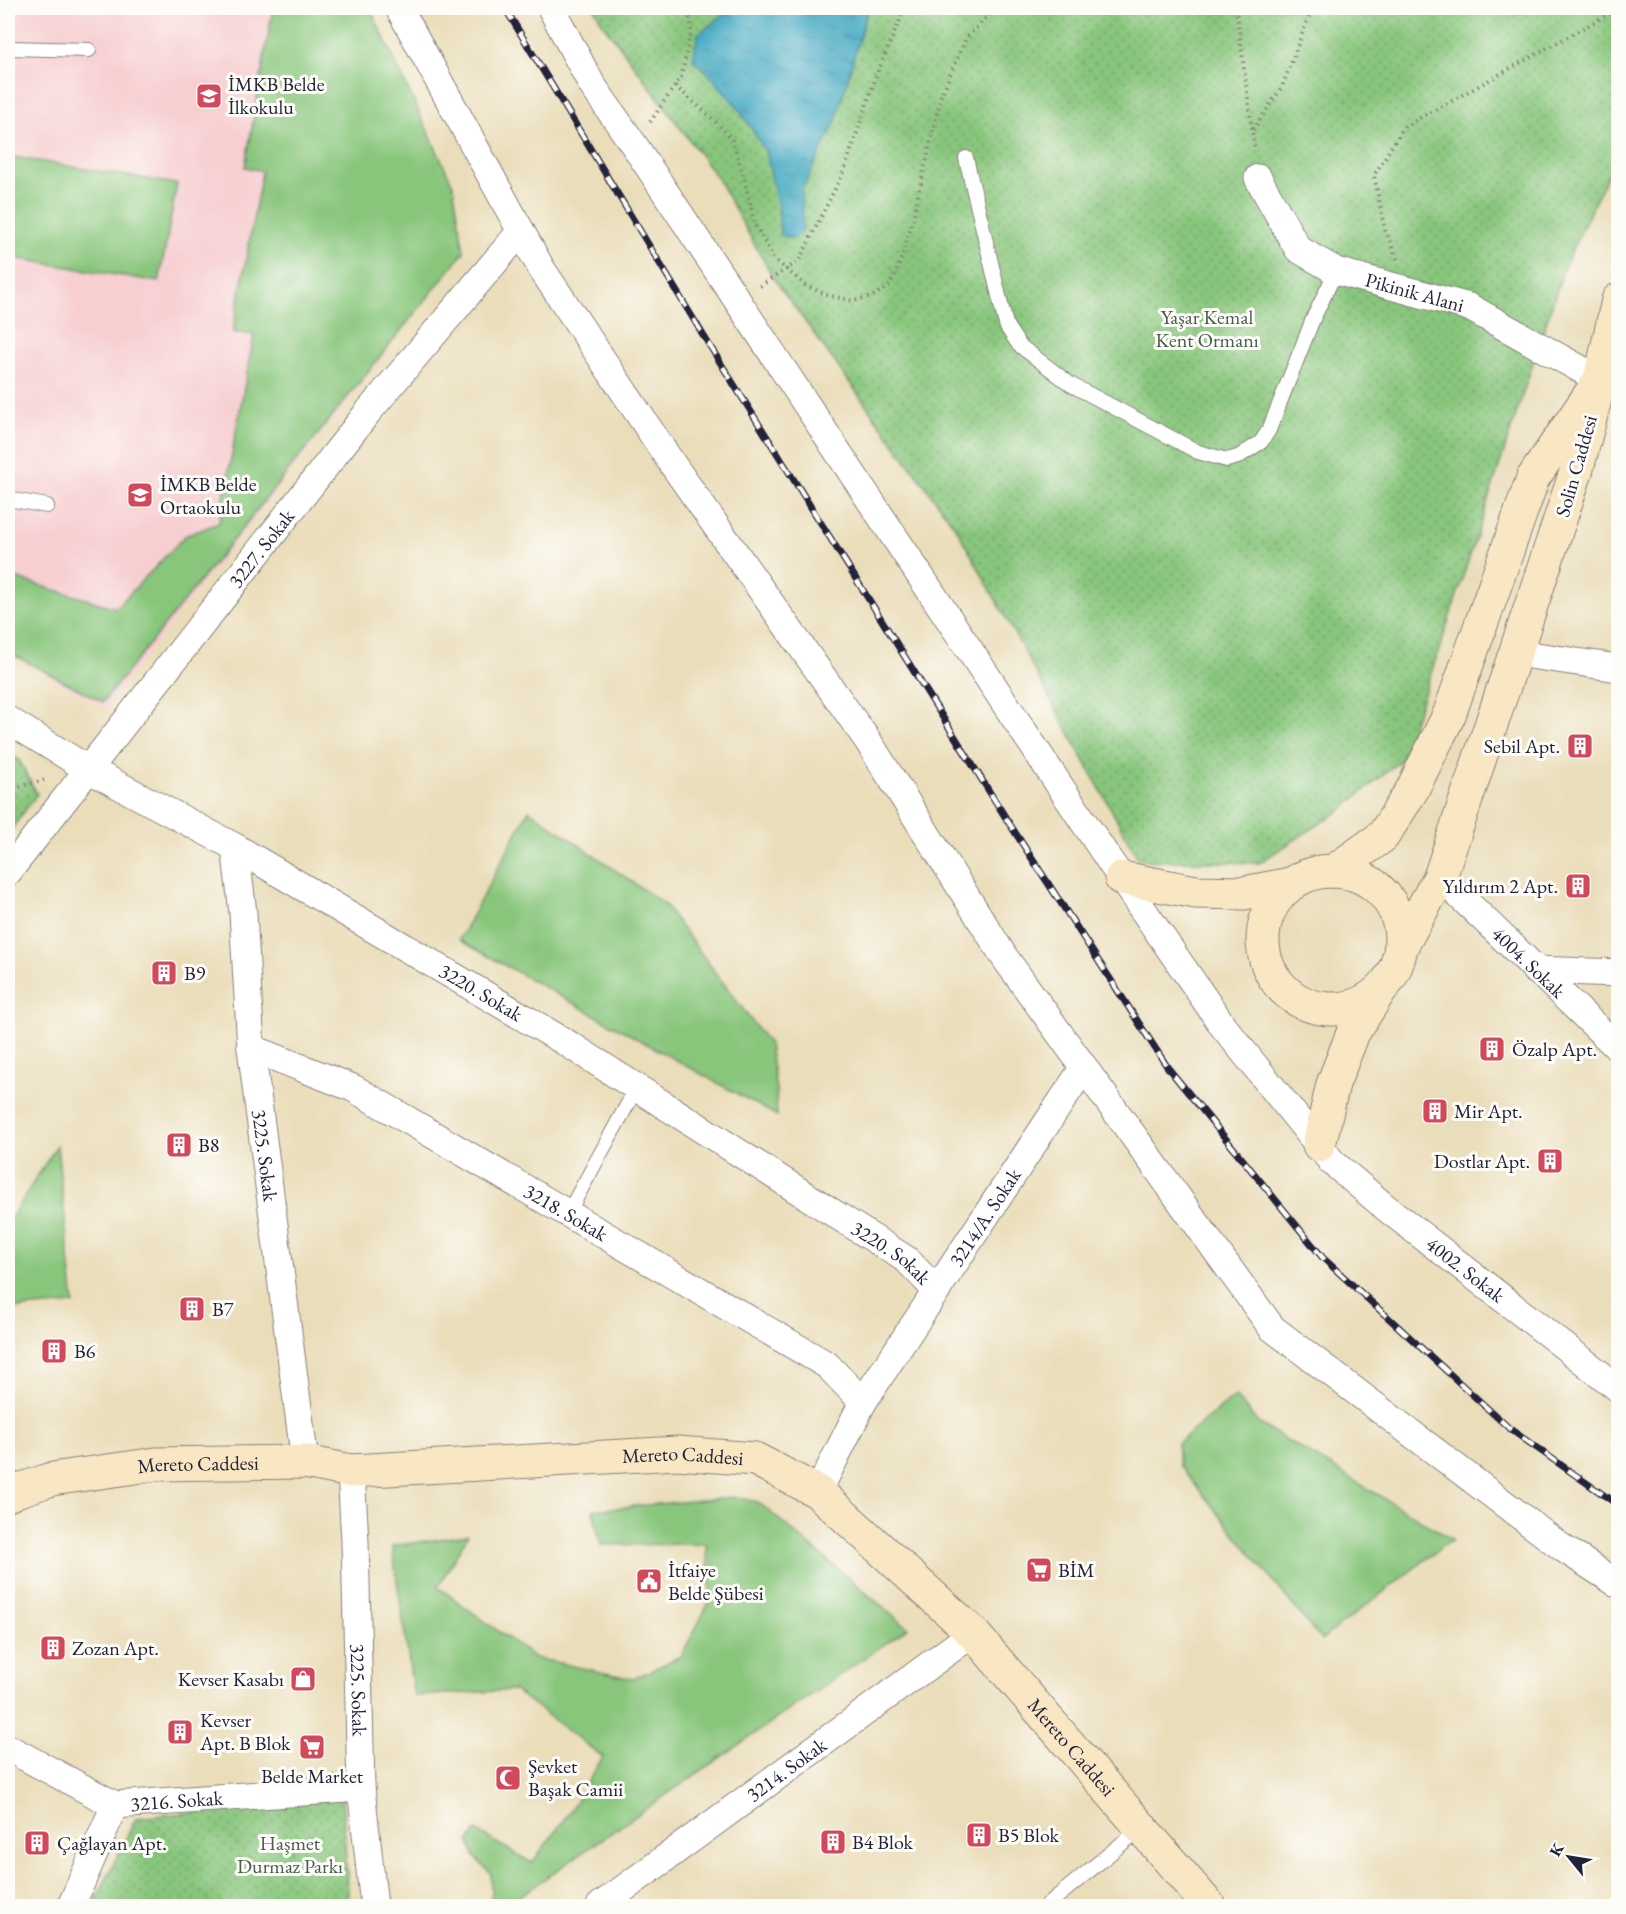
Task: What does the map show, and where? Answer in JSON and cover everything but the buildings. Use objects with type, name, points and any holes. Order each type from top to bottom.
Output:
[{"type":"street","points":[[399,8],[541,268],[666,455],[868,741],[1005,958],[1272,1328],[1564,1549],[1618,1584]]},
{"type":"street","name":"4002. Sokak","points":[[551,8],[592,86],[634,145],[1121,878],[1223,1026],[1332,1161],[1385,1207],[1618,1388]]},
{"type":"street","name":"Pikinik Alani","points":[[1258,178],[1298,249],[1336,271],[1469,307],[1609,382]]},
{"type":"street","name":"3227. Sokak","points":[[8,872],[368,412],[520,231]]},
{"type":"street","points":[[1609,382],[1618,300]]},
{"type":"street","name":"Solin Caddesi","points":[[1401,947],[1440,877],[1576,472],[1609,382]]},
{"type":"street","name":"Solin Caddesi","points":[[1334,871],[1383,836],[1412,790],[1449,715],[1533,478],[1609,382]]},
{"type":"street","points":[[1516,654],[1618,668]]},
{"type":"street","name":"3220. Sokak","points":[[8,720],[88,769],[235,847],[570,1045],[907,1260],[937,1291]]},
{"type":"street","name":"3225. Sokak","points":[[235,847],[243,913],[251,1048],[305,1462]]},
{"type":"street","points":[[1121,878],[1196,892],[1244,893],[1291,884],[1311,874],[1334,871],[1356,875],[1376,887],[1391,904],[1399,925],[1401,947],[1395,969],[1353,1034],[1333,1084],[1319,1145]]},
{"type":"street","name":"4004. Sokak","points":[[1440,877],[1618,1048]]},
{"type":"street","points":[[1291,884],[1275,900],[1265,921],[1263,944],[1268,967],[1280,986],[1297,1001],[1319,1009],[1342,1009],[1364,1002],[1382,988]]},
{"type":"street","points":[[1535,970],[1618,973]]},
{"type":"street","name":"3218. Sokak","points":[[251,1048],[353,1088],[827,1365],[863,1402]]},
{"type":"street","name":"3214/A. Sokak","points":[[818,1492],[863,1402],[1084,1067]]},
{"type":"street","name":"Mereto Caddesi","points":[[8,1495],[52,1479],[156,1464],[305,1462],[351,1471],[678,1453],[755,1459],[818,1492],[973,1633],[1135,1834],[1209,1906]]},
{"type":"street","name":"3225. Sokak","points":[[351,1471],[361,1788],[374,1906]]},
{"type":"street","name":"3214. Sokak","points":[[600,1906],[973,1633]]},
{"type":"street","name":"3216. Sokak","points":[[8,1748],[115,1804],[361,1788]]},
{"type":"street","points":[[71,1906],[115,1804]]},
{"type":"street","points":[[1135,1834],[1182,1906]]},
{"type":"lane","points":[[8,48],[89,50]]},
{"type":"lane","points":[[966,158],[1004,317],[1007,327],[1019,345],[1070,384],[1198,452],[1227,460],[1244,454],[1261,442],[1269,430],[1313,319],[1336,271]]},
{"type":"lane","points":[[8,499],[47,506]]},
{"type":"lane","points":[[568,1213],[637,1088]]},
{"type":"lane","points":[[1046,1906],[1135,1834]]},
{"type":"path","points":[[634,145],[681,77],[692,28],[687,8]]},
{"type":"path","points":[[737,302],[799,261],[844,171],[878,72],[905,8]]},
{"type":"path","points":[[675,86],[711,117],[732,139],[756,225],[774,259],[805,285],[827,295],[853,301],[873,296],[890,286],[900,263],[912,223],[941,96],[966,38],[996,8]]},
{"type":"path","points":[[1236,8],[1258,178]]},
{"type":"path","points":[[1253,130],[1282,87],[1312,8]]},
{"type":"path","points":[[1411,292],[1385,230],[1374,175],[1404,127],[1618,9]]},
{"type":"shaded area","points":[[8,8],[370,8],[453,185],[464,252],[105,708],[8,653]]},
{"type":"green space","points":[[273,8],[370,8],[453,185],[464,252],[103,702],[8,652],[8,576],[116,608],[185,536],[219,523],[254,335],[233,332],[262,171],[245,167]]},
{"type":"green space","name":"Yaşar Kemal Kent Ormanı","points":[[594,8],[1618,8],[1618,153],[1565,265],[1401,760],[1341,810],[1259,863],[1139,860],[958,531],[774,279],[716,176],[601,21]]},
{"type":"green space","points":[[8,156],[177,184],[159,282],[8,257]]},
{"type":"green space","points":[[8,753],[19,760],[37,794],[8,834]]},
{"type":"green space","points":[[529,810],[664,904],[769,1044],[776,1089],[777,1116],[459,940]]},
{"type":"green space","points":[[57,1145],[74,1304],[8,1309],[8,1223]]},
{"type":"green space","points":[[1235,1396],[1258,1423],[1452,1539],[1321,1640],[1179,1465],[1177,1444]]},
{"type":"green space","points":[[734,1497],[758,1502],[908,1628],[505,1906],[484,1906],[491,1899],[491,1874],[474,1856],[469,1841],[476,1831],[532,1863],[569,1813],[603,1757],[514,1690],[414,1696],[392,1546],[468,1535],[438,1587],[535,1658],[633,1679],[681,1656],[711,1599],[706,1544],[601,1545],[593,1510]]},
{"type":"green space","name":"Haşmet Durmaz Parkı","points":[[342,1797],[349,1906],[93,1906],[136,1818]]},
{"type":"water","points":[[732,8],[868,8],[835,123],[802,190],[803,229],[793,239],[780,235],[779,212],[766,152],[739,109],[710,75],[693,60],[698,34]]},
{"type":"railway","points":[[505,8],[708,343],[1009,823],[1168,1068],[1323,1258],[1510,1429],[1618,1505]]},
{"type":"place","name":"İMKB Belde İlkokulu","points":[[209,96]]},
{"type":"place","name":"İMKB Belde Ortaokulu","points":[[140,495]]},
{"type":"place","name":"Sebil Apt.","points":[[1580,746]]},
{"type":"place","name":"Yıldırım 2 Apt.","points":[[1578,886]]},
{"type":"place","name":"B9","points":[[164,973]]},
{"type":"place","name":"Özalp Apt.","points":[[1492,1049]]},
{"type":"place","name":"Mir Apt.","points":[[1435,1111]]},
{"type":"place","name":"B8","points":[[179,1145]]},
{"type":"place","name":"Dostlar Apt.","points":[[1550,1161]]},
{"type":"place","name":"B7","points":[[192,1309]]},
{"type":"place","name":"B6","points":[[54,1351]]},
{"type":"place","name":"BİM","points":[[1039,1570]]},
{"type":"place","name":"İtfaiye Belde Şübesi","points":[[649,1581]]},
{"type":"place","name":"Zozan Apt.","points":[[53,1648]]},
{"type":"place","name":"Kevser Kasabı","points":[[303,1679]]},
{"type":"place","name":"Kevser Apt. B Blok","points":[[180,1732]]},
{"type":"place","name":"Belde Market","points":[[312,1747]]},
{"type":"place","name":"Şevket Başak Camii","points":[[508,1778]]},
{"type":"place","name":"B5 Blok","points":[[979,1835]]},
{"type":"place","name":"B4 Blok","points":[[833,1842]]},
{"type":"place","name":"Çağlayan Apt.","points":[[37,1843]]}]
